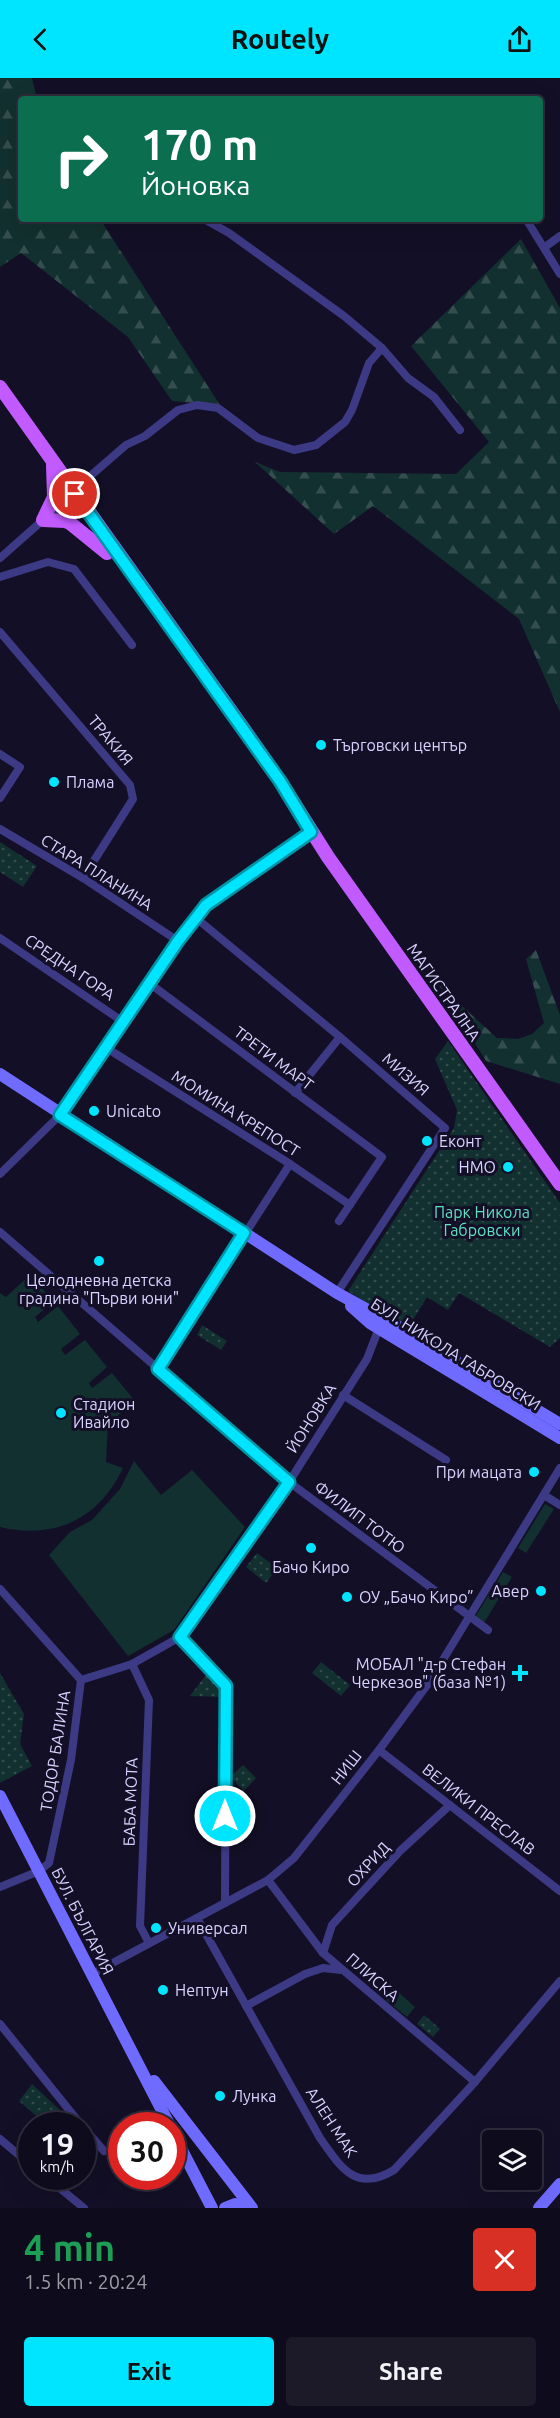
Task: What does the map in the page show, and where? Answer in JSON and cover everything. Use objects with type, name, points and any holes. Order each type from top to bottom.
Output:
[{"type":"main road","name":"МАГИСТРАЛНА","points":[[0,387],[75,498],[261,753],[311,832],[560,1184]]},
{"type":"main road","points":[[0,406],[35,437]]},
{"type":"main road","points":[[50,460],[54,497],[43,520],[70,523],[107,553]]},
{"type":"main road","name":"МАГИСТРАЛНА","points":[[75,498],[107,553],[279,793],[302,818]]},
{"type":"street","points":[[209,222],[229,233],[306,287],[382,348],[408,378],[434,398],[460,430]]},
{"type":"street","points":[[528,222],[560,274]]},
{"type":"street","points":[[545,247],[560,236]]},
{"type":"street","points":[[0,558],[43,520],[63,511],[126,445],[145,436],[178,410],[197,405],[218,408],[258,438],[294,450],[316,445],[345,422],[352,410],[369,363],[382,348]]},
{"type":"street","points":[[0,577],[48,562],[74,569],[132,645]]},
{"type":"street","name":"ТРАКИЯ","points":[[0,632],[130,785],[133,799],[83,878]]},
{"type":"street","points":[[0,754],[20,768],[0,798]]},
{"type":"street","name":"СТАРА ПЛАНИНА","points":[[0,829],[83,878],[178,941]]},
{"type":"street","points":[[0,1174],[60,1115],[122,1021],[196,918],[216,897],[311,832]]},
{"type":"street","name":"МИЗИЯ","points":[[196,918],[340,1037],[445,1128],[337,1293]]},
{"type":"street","name":"СРЕДНА ГОРА","points":[[0,938],[122,1021]]},
{"type":"street","name":"ТРЕТИ МАРТ","points":[[149,983],[382,1157],[350,1205]]},
{"type":"street","points":[[295,1093],[340,1037]]},
{"type":"street","name":"МОМИНА КРЕПОСТ","points":[[105,1047],[290,1164],[350,1205]]},
{"type":"street","name":"БУЛ. НИКОЛА ГАБРОВСКИ","points":[[0,1074],[337,1293],[390,1322],[560,1424]]},
{"type":"street","points":[[158,1369],[290,1164]]},
{"type":"street","points":[[339,1221],[350,1205]]},
{"type":"street","name":"ФИЛИП ТОТЮ","points":[[0,1232],[289,1482],[488,1630]]},
{"type":"street","name":"БУЛ. НИКОЛА ГАБРОВСКИ","points":[[337,1293],[369,1323],[560,1438]]},
{"type":"street","name":"ЙОНОВКА","points":[[81,1680],[132,1664],[180,1637],[289,1482],[366,1359],[379,1328]]},
{"type":"street","points":[[343,1395],[446,1460]]},
{"type":"street","name":"НИШ","points":[[92,1974],[268,1880],[294,1858],[379,1750],[429,1680],[470,1618],[560,1468]]},
{"type":"street","points":[[544,1495],[560,1505]]},
{"type":"street","name":"ТОДОР БАЛИНА","points":[[0,1589],[81,1680],[70,1760],[53,1847],[49,1863],[39,1871]]},
{"type":"street","points":[[180,1637],[226,1686],[225,1903]]},
{"type":"street","name":"БАБА МОТА","points":[[132,1664],[149,1700],[140,1926],[148,1943]]},
{"type":"street","name":"ВЕЛИКИ ПРЕСЛАВ","points":[[379,1750],[560,1891]]},
{"type":"street","name":"БУЛ. БЪЛГАРИЯ","points":[[0,1796],[163,2112]]},
{"type":"street","name":"ОХРИД","points":[[323,1953],[332,1925],[400,1851],[450,1805]]},
{"type":"street","points":[[0,1887],[39,1871]]},
{"type":"street","name":"ПЛИСКА","points":[[268,1880],[323,1953],[475,2082]]},
{"type":"street","name":"АЛЕН МАК","points":[[197,1918],[318,2135],[335,2161],[355,2177],[369,2181],[382,2178],[394,2170],[475,2082],[560,1981]]},
{"type":"street","points":[[246,2006],[305,1974],[323,1968],[341,1970]]},
{"type":"street","points":[[0,2024],[71,2112]]},
{"type":"street","name":"БУЛ. БЪЛГАРИЯ","points":[[137,2061],[252,2208]]},
{"type":"street","points":[[96,2142],[104,2151]]},
{"type":"street","points":[[2,2143],[18,2155]]},
{"type":"street","points":[[186,2158],[212,2208]]},
{"type":"street","points":[[539,2208],[560,2184]]},
{"type":"street","points":[[62,2190],[84,2208]]},
{"type":"street","points":[[225,2208],[235,2204],[247,2208]]},
{"type":"green space","points":[[0,78],[32,78],[36,96],[18,96],[18,222],[102,222],[220,405],[172,401],[128,337],[21,253],[0,267]]},
{"type":"green space","points":[[521,239],[560,308],[560,712],[519,619],[373,506],[334,534],[255,462],[280,472],[456,474],[489,442],[411,346]]},
{"type":"green space","points":[[0,842],[37,866],[23,887],[0,872]]},
{"type":"green space","points":[[536,950],[560,1015],[560,1084],[486,1061],[439,985],[497,1038],[518,1039],[532,1034],[544,1023],[526,959]]},
{"type":"green space","name":"Парк Никола Габровски","points":[[448,1041],[560,1203],[560,1338],[550,1347],[459,1293],[448,1310],[427,1297],[408,1328],[348,1291],[454,1128],[457,1110],[435,1059]]},
{"type":"green space","name":"Стадион Ивайло","points":[[30,1275],[54,1301],[35,1317],[38,1322],[58,1306],[80,1334],[61,1349],[65,1355],[85,1340],[107,1367],[89,1383],[92,1388],[112,1373],[135,1401],[108,1424],[106,1462],[123,1468],[101,1501],[88,1513],[73,1522],[39,1530],[20,1530],[0,1527],[0,1293],[6,1297]]},
{"type":"green space","points":[[202,1325],[227,1341],[221,1350],[197,1335]]},
{"type":"green space","points":[[134,1461],[161,1495],[192,1470],[245,1527],[174,1630],[128,1656],[49,1555],[70,1532],[92,1520],[120,1489]]},
{"type":"green space","points":[[545,1504],[554,1509],[526,1553],[518,1548]]},
{"type":"green space","points":[[257,1553],[277,1568],[266,1583],[246,1567]]},
{"type":"green space","points":[[503,1572],[512,1577],[484,1623],[475,1617]]},
{"type":"green space","points":[[321,1662],[350,1685],[341,1696],[312,1673]]},
{"type":"green space","points":[[208,1672],[217,1682],[222,1697],[190,1696]]},
{"type":"green space","points":[[0,1673],[24,1714],[20,1744],[32,1766],[0,1783]]},
{"type":"green space","points":[[243,1765],[256,1778],[244,1791],[230,1777]]},
{"type":"green space","points":[[395,1989],[415,2007],[407,2017],[386,2000]]},
{"type":"green space","points":[[424,2015],[440,2029],[433,2037],[417,2024]]},
{"type":"green space","points":[[32,2084],[62,2112],[32,2112],[19,2101]]},
{"type":"place","name":"Търговски център","points":[[321,745]]},
{"type":"place","name":"Плама","points":[[54,782]]},
{"type":"place","name":"Unicato","points":[[94,1111]]},
{"type":"place","name":"Еконт","points":[[427,1141]]},
{"type":"place","name":"HMO","points":[[508,1167]]},
{"type":"place","name":"Целодневна детска градина \"Първи юни\"","points":[[99,1261]]},
{"type":"place","name":"Стадион Ивайло","points":[[61,1413]]},
{"type":"place","name":"При мацата","points":[[534,1472]]},
{"type":"place","name":"Бачо Киро","points":[[311,1548]]},
{"type":"place","name":"Авер","points":[[541,1591]]},
{"type":"place","name":"ОУ „Бачо Киро”","points":[[347,1597]]},
{"type":"place","name":"МОБАЛ \"д-р Стефан Черкезов\" (база №1)","points":[[520,1673]]},
{"type":"place","name":"Универсал","points":[[156,1928]]},
{"type":"place","name":"Нептун","points":[[163,1990]]},
{"type":"place","name":"Лунка","points":[[220,2096]]},
{"type":"route","points":[[75,494],[232,712],[280,781],[311,832],[206,905],[122,1021],[60,1115],[244,1233],[158,1369],[289,1482],[180,1637],[226,1686],[225,1816]]}]
